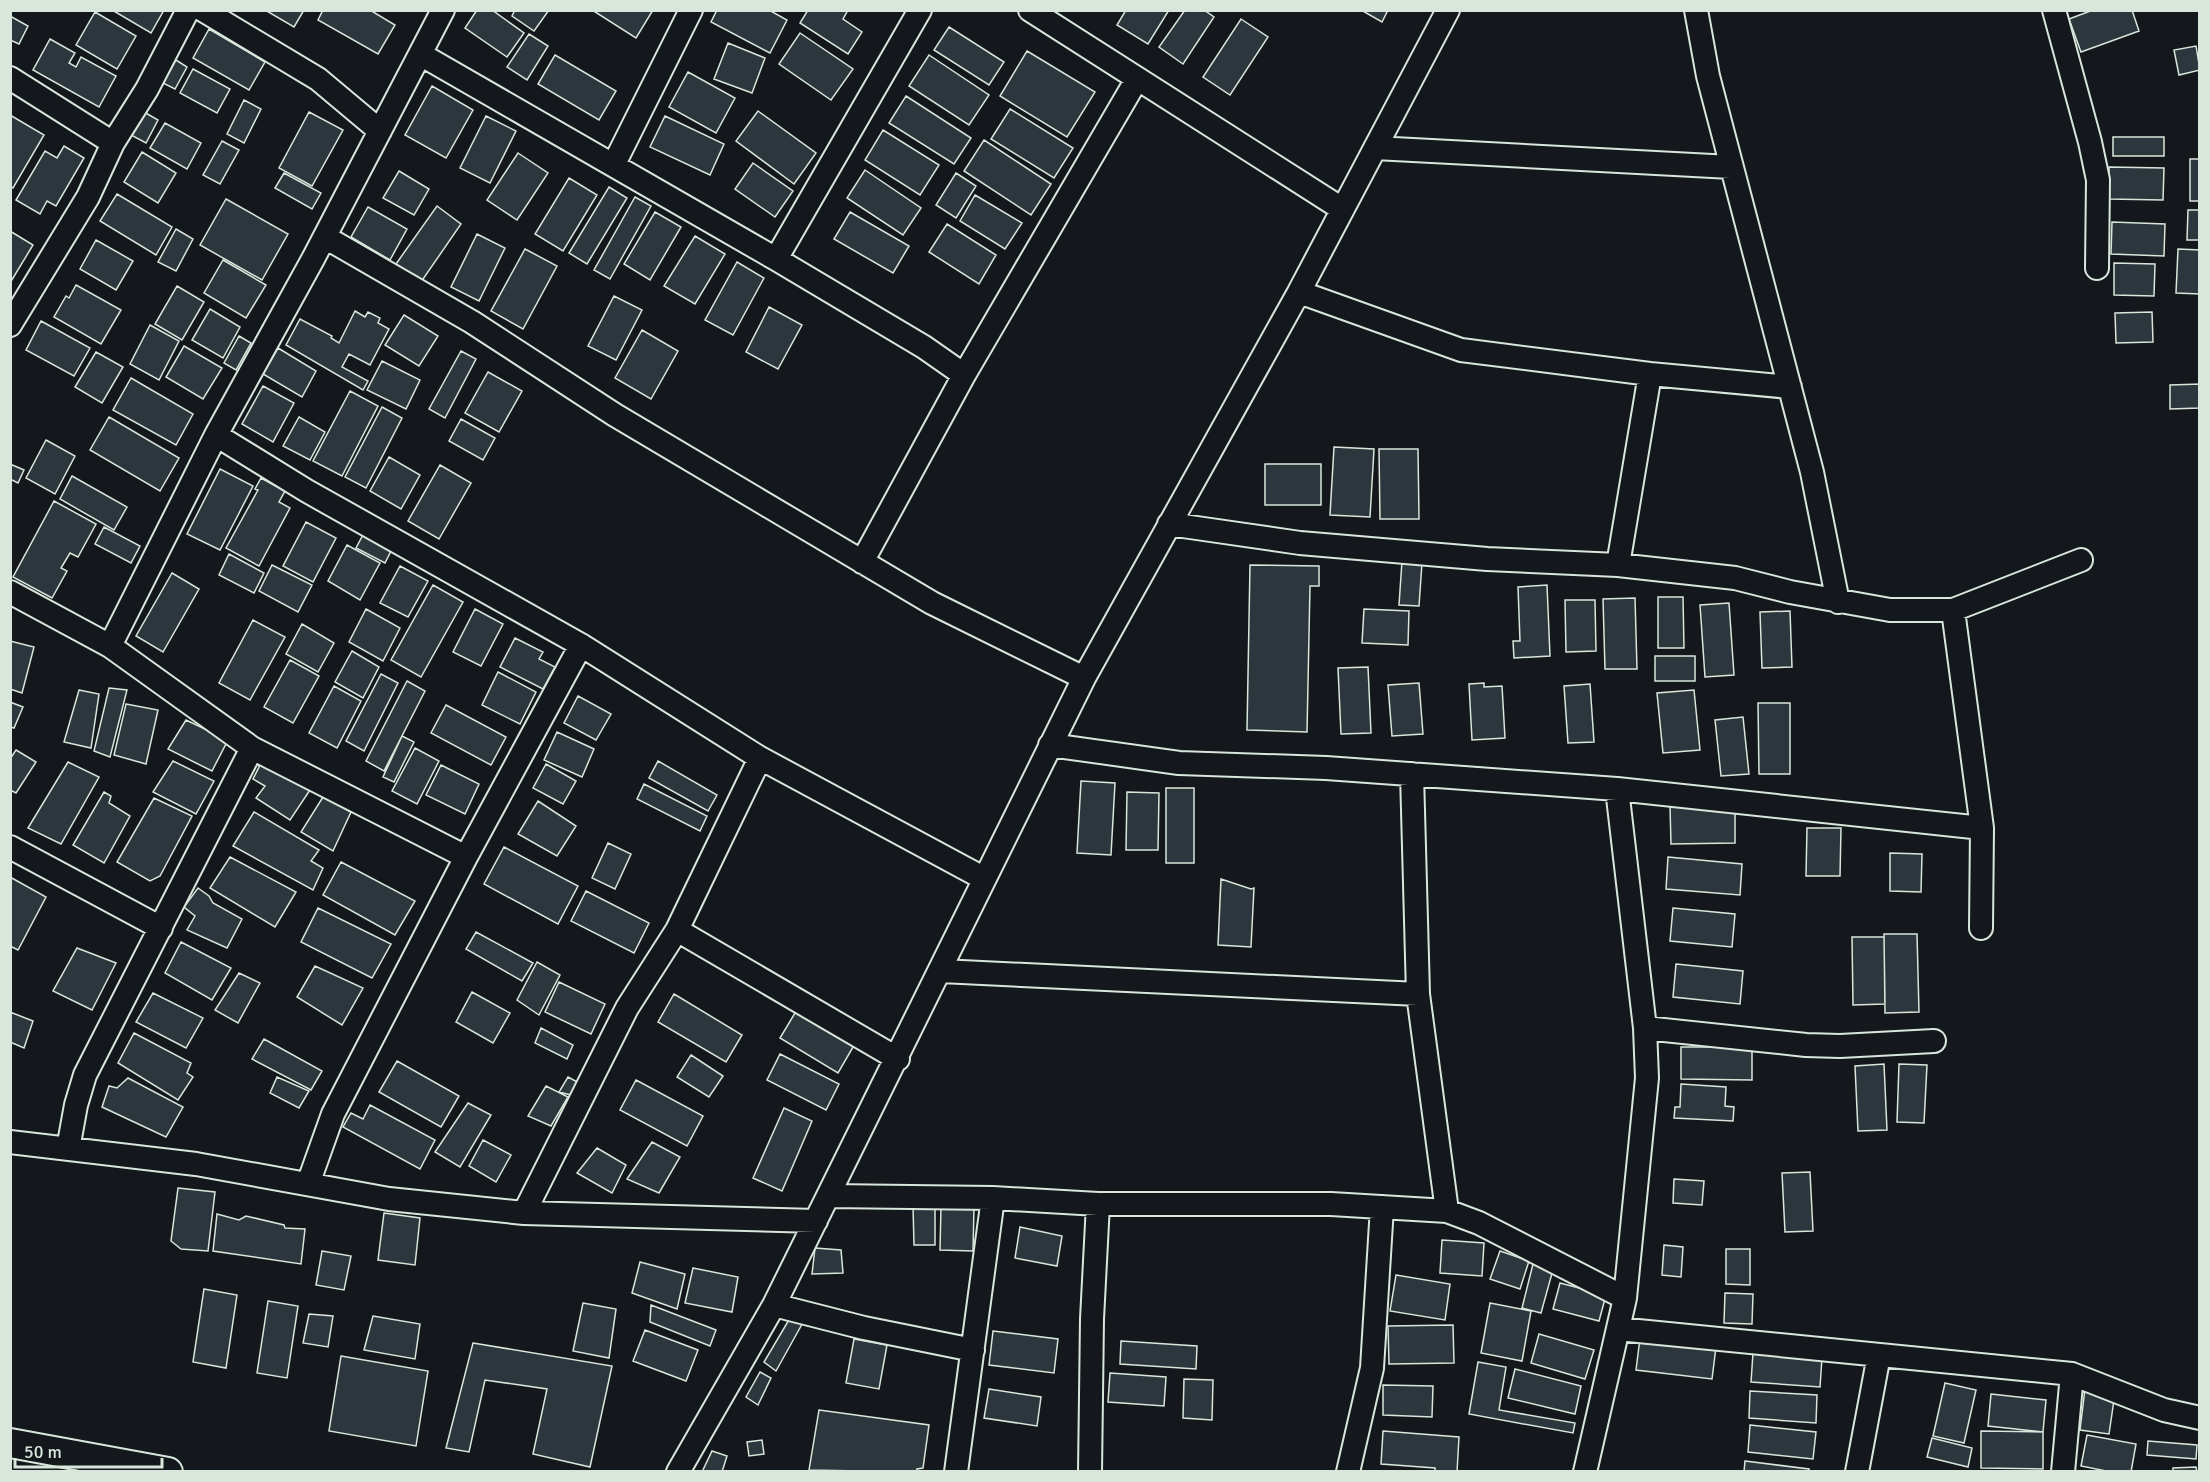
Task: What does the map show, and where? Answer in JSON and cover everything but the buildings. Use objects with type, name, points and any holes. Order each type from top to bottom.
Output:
[{"type":"main road","points":[[10,1443],[168,1472]]},
{"type":"street","points":[[10,325],[88,197],[113,143],[147,89],[189,10]]},
{"type":"street","points":[[203,10],[318,80],[380,131]]},
{"type":"street","points":[[110,646],[216,435],[325,237],[443,10]]},
{"type":"street","points":[[614,164],[691,10]]},
{"type":"street","points":[[776,259],[920,10]]},
{"type":"street","points":[[1030,10],[1342,209]]},
{"type":"street","points":[[678,1472],[774,1305],[898,1059],[983,878],[1084,678],[1299,292],[1448,10]]},
{"type":"street","points":[[1696,10],[1708,76],[1812,472],[1838,602]]},
{"type":"street","points":[[2054,10],[2098,180],[2097,268]]},
{"type":"street","points":[[420,54],[776,259],[924,347],[964,375]]},
{"type":"street","points":[[10,78],[113,143]]},
{"type":"street","points":[[862,562],[964,375],[1137,79]]},
{"type":"street","points":[[1375,148],[1731,167]]},
{"type":"street","points":[[325,237],[471,322],[615,415],[932,603],[1084,678]]},
{"type":"street","points":[[1299,292],[1461,350],[1650,374],[1790,387]]},
{"type":"street","points":[[1618,565],[1650,374]]},
{"type":"street","points":[[216,435],[327,503],[581,645],[760,758],[983,878]]},
{"type":"street","points":[[1169,524],[1300,543],[1487,559],[1618,565],[1735,578],[1838,602],[1890,610],[1953,610],[2081,560]]},
{"type":"street","points":[[10,592],[110,646],[252,748],[466,857]]},
{"type":"street","points":[[1953,610],[1982,828],[1981,928]]},
{"type":"street","points":[[308,1184],[333,1114],[466,857],[581,645]]},
{"type":"street","points":[[1050,745],[1179,763],[1412,774],[1617,789],[1982,828]]},
{"type":"street","points":[[68,1149],[76,1105],[85,1075],[252,748]]},
{"type":"street","points":[[524,1213],[627,1008],[678,930],[760,758]]},
{"type":"street","points":[[1412,774],[1418,994],[1447,1211]]},
{"type":"street","points":[[1585,1472],[1625,1298],[1647,1078],[1645,1028],[1617,789]]},
{"type":"street","points":[[10,847],[161,928]]},
{"type":"street","points":[[678,930],[898,1059]]},
{"type":"street","points":[[941,970],[1418,994]]},
{"type":"street","points":[[1645,1028],[1806,1045],[1840,1046],[1934,1041]]},
{"type":"street","points":[[10,1142],[196,1164],[389,1199],[524,1213],[816,1221]]},
{"type":"street","points":[[829,1196],[993,1198],[1098,1204],[1331,1204],[1447,1211],[1479,1223],[1625,1298]]},
{"type":"street","points":[[956,1472],[993,1198]]},
{"type":"street","points":[[1090,1472],[1092,1320],[1098,1204]]},
{"type":"street","points":[[1348,1472],[1372,1368],[1382,1208]]},
{"type":"street","points":[[774,1305],[873,1330],[973,1350]]},
{"type":"street","points":[[1618,1329],[2072,1374],[2163,1410],[2199,1418]]},
{"type":"street","points":[[1857,1472],[1879,1355]]},
{"type":"street","points":[[2063,1472],[2072,1374]]}]
